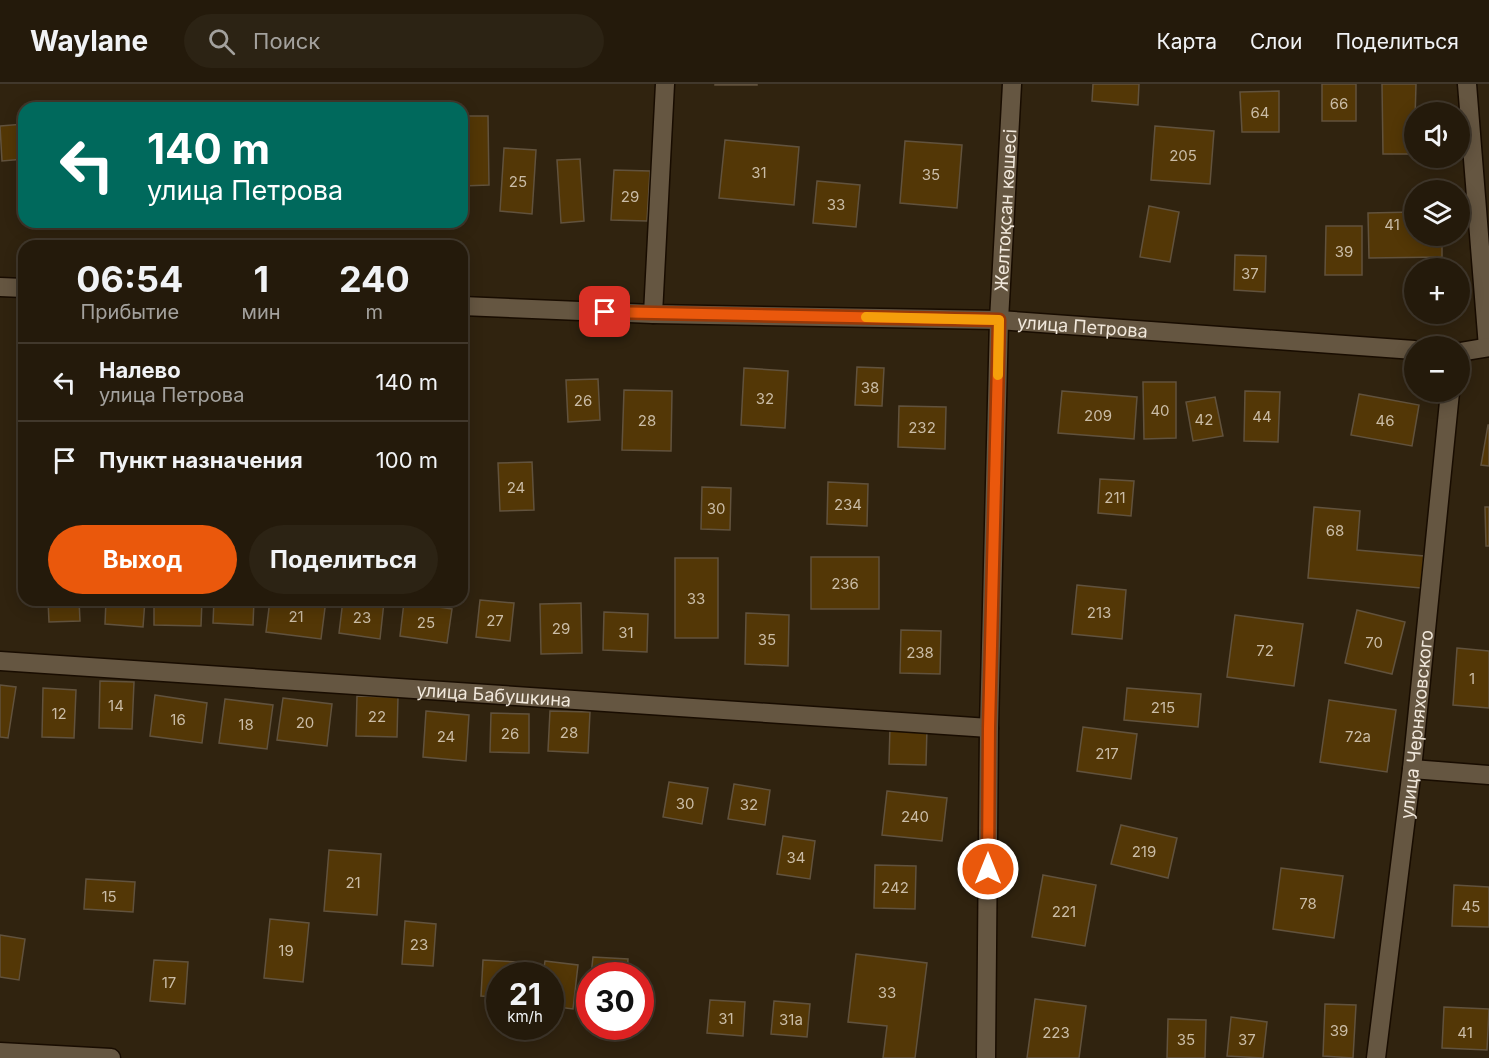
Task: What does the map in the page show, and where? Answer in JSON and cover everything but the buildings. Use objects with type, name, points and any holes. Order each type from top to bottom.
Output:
[{"type":"street","points":[[653,314],[665,84]]},
{"type":"street","name":"Желтоқсан көшесі","points":[[986,1058],[989,728],[999,320],[1012,84]]},
{"type":"street","points":[[1467,84],[1489,347],[1470,350]]},
{"type":"street","points":[[0,287],[18,288]]},
{"type":"street","name":"улица Петрова","points":[[468,306],[653,314],[999,320],[1404,349]]},
{"type":"street","name":"улица Черняховского","points":[[1376,1058],[1412,769],[1449,402]]},
{"type":"street","name":"улица Бабушкина","points":[[0,661],[989,728]]},
{"type":"street","points":[[1412,769],[1489,775]]},
{"type":"street","points":[[0,1052],[111,1058]]},
{"type":"slow traffic","points":[[866,317],[999,320],[998,375]]},
{"type":"route","points":[[605,312],[999,320],[989,728],[988,869]]}]
